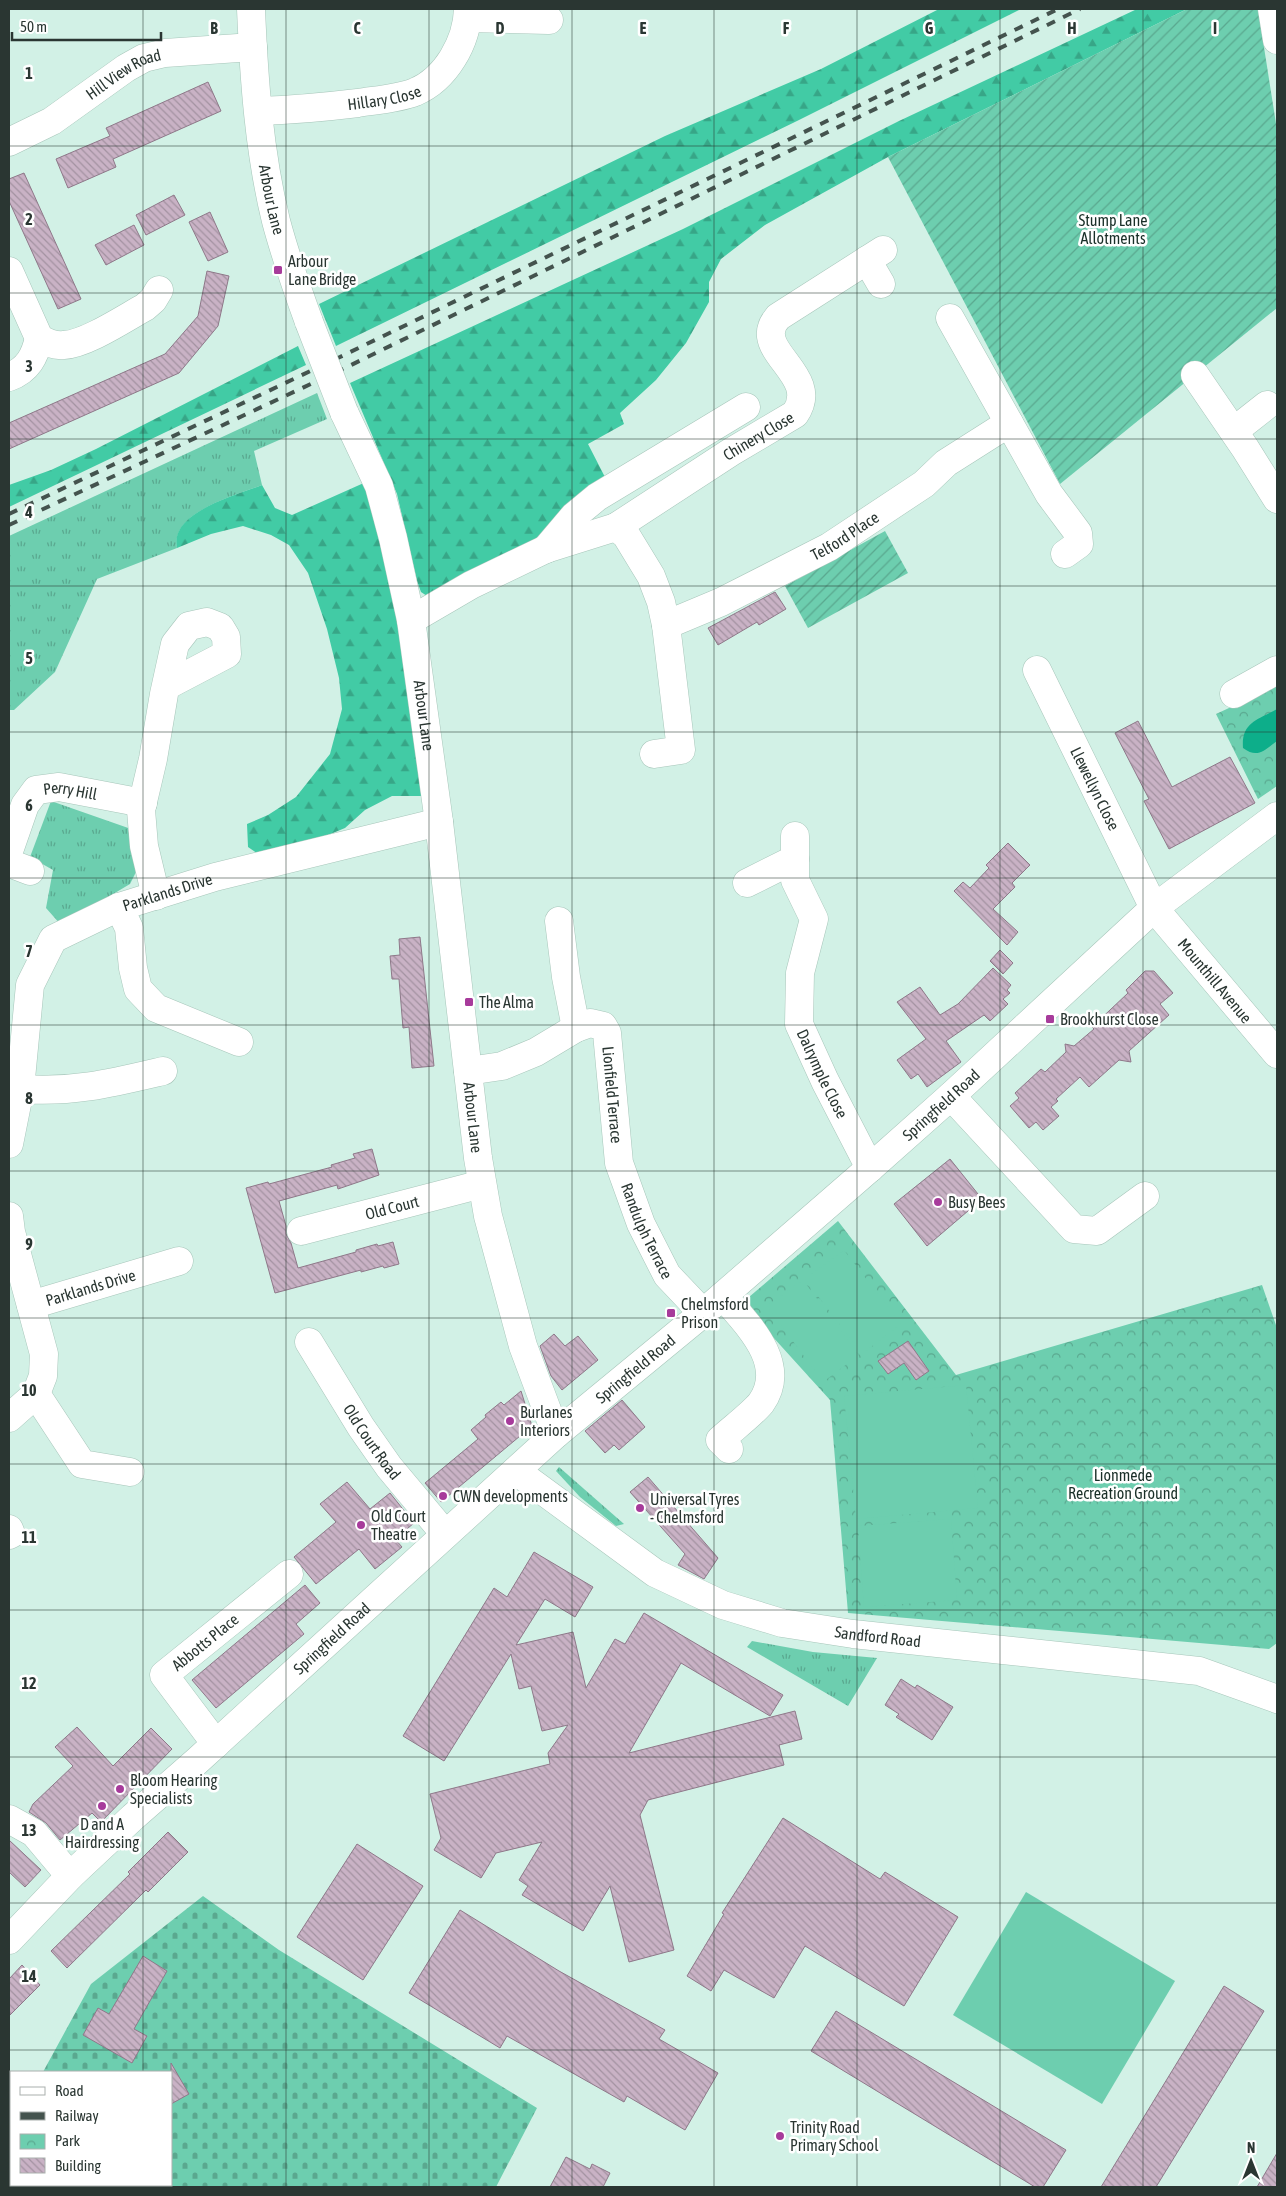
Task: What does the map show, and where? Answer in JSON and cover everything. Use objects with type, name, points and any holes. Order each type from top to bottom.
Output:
[{"type":"street","name":"Arbour Lane","points":[[251,9],[259,111],[276,221],[309,322],[344,412],[379,486],[388,514],[410,620],[439,822],[482,1184],[496,1249],[523,1346],[556,1434]]},
{"type":"street","points":[[1272,9],[1277,40]]},
{"type":"street","name":"Hillary Close","points":[[259,111],[308,109],[384,99],[416,91],[435,79],[450,62],[460,44],[468,13],[549,20]]},
{"type":"street","name":"Hill View Road","points":[[9,142],[52,121],[126,68],[144,58],[165,54],[253,46]]},
{"type":"street","name":"Chinery Close","points":[[616,527],[731,452],[794,414],[801,405],[802,392],[772,342],[771,328],[778,317],[875,255],[881,284]]},
{"type":"street","points":[[9,271],[39,338],[36,354],[27,365],[9,377]]},
{"type":"street","points":[[39,338],[50,344],[64,346],[78,342],[145,308],[159,290]]},
{"type":"street","points":[[950,318],[1049,494],[1078,533],[1079,544],[1066,554]]},
{"type":"street","points":[[1195,375],[1234,431],[1277,499]]},
{"type":"street","points":[[1234,431],[1267,405]]},
{"type":"street","points":[[546,548],[574,516],[597,497],[746,407]]},
{"type":"street","name":"Telford Place","points":[[666,625],[721,602],[829,547],[924,484],[946,463],[1009,423]]},
{"type":"street","points":[[410,620],[471,585],[546,548],[616,527],[626,535],[651,576],[661,602],[666,625],[682,750],[654,754]]},
{"type":"street","name":"Llewellyn Close","points":[[1037,670],[1154,908]]},
{"type":"street","points":[[1234,694],[1277,670]]},
{"type":"street","points":[[156,896],[144,846],[141,810],[153,759],[166,686]]},
{"type":"street","name":"Perry Hill","points":[[9,851],[26,805],[36,790],[59,787],[143,804]]},
{"type":"street","name":"Springfield Road","points":[[9,1940],[70,1876],[556,1434],[703,1313],[870,1168],[951,1096],[1154,908],[1277,816]]},
{"type":"street","name":"Parklands Drive","points":[[9,1144],[20,1089],[30,985],[53,938],[119,907],[215,877],[439,822]]},
{"type":"street","name":"Dalrymple Close","points":[[747,883],[795,848],[795,880],[814,919],[800,973],[799,1024],[824,1081],[870,1168]]},
{"type":"street","points":[[119,907],[129,928],[133,968],[138,989],[156,1008],[239,1042]]},
{"type":"street","name":"Mounthill Avenue","points":[[1154,908],[1277,1054]]},
{"type":"street","points":[[559,921],[566,977],[576,1028]]},
{"type":"street","name":"Lionfield Terrace","points":[[468,1071],[502,1066],[536,1052],[576,1028],[590,1023],[603,1026],[607,1033],[619,1163]]},
{"type":"street","points":[[20,1089],[44,1091],[91,1088],[163,1071]]},
{"type":"street","points":[[951,1096],[1074,1229],[1097,1231],[1146,1196]]},
{"type":"street","name":"Randulph Terrace","points":[[619,1163],[641,1224],[667,1275],[703,1313]]},
{"type":"street","name":"Old Court","points":[[301,1231],[482,1184]]},
{"type":"street","name":"Parklands Drive","points":[[9,1216],[11,1232],[44,1354],[43,1376],[36,1394]]},
{"type":"street","name":"Parklands Drive","points":[[31,1305],[179,1261]]},
{"type":"street","points":[[723,1296],[757,1337],[770,1363],[770,1382],[761,1403],[720,1440],[729,1450]]},
{"type":"street","name":"Old Court Road","points":[[309,1342],[361,1427],[389,1467],[445,1534]]},
{"type":"street","points":[[9,1418],[36,1394],[82,1464],[130,1472]]},
{"type":"street","name":"Sandford Road","points":[[516,1471],[655,1573],[731,1608],[782,1623],[852,1634],[1199,1671],[1277,1699]]},
{"type":"street","points":[[9,1528],[11,1534],[9,1535]]},
{"type":"street","name":"Abbotts Place","points":[[216,1744],[164,1675],[289,1574]]},
{"type":"street","points":[[9,1819],[34,1833],[70,1876]]},
{"type":"green space","points":[[939,9],[1021,9],[797,121],[336,346],[319,304],[665,136],[821,69]]},
{"type":"green space","points":[[1137,9],[1187,9],[888,157],[765,225],[721,259],[709,282],[709,302],[686,343],[656,380],[620,413],[624,424],[588,444],[608,483],[533,546],[427,596],[421,592],[397,494],[350,383],[683,229],[899,121]]},
{"type":"green space","name":"Stump Lane Allotments","points":[[1187,9],[1258,9],[1277,130],[1277,308],[1060,484],[888,157]]},
{"type":"green space","points":[[298,346],[306,365],[9,507],[9,485],[51,470],[96,449]]},
{"type":"green space","points":[[317,393],[327,419],[254,451],[262,485],[222,500],[194,515],[184,524],[178,535],[177,548],[97,579],[55,672],[14,710],[9,710],[9,536]]},
{"type":"green space","points":[[366,482],[399,617],[422,796],[392,796],[365,810],[345,828],[316,840],[258,854],[248,847],[247,824],[268,815],[296,797],[330,754],[342,709],[339,678],[327,629],[308,573],[289,545],[271,535],[243,526],[211,534],[177,548],[177,535],[183,524],[207,507],[262,485],[275,508],[292,515]]},
{"type":"green space","points":[[885,531],[908,573],[808,628],[785,586]]},
{"type":"green space","points":[[1277,677],[1277,786],[1258,799],[1216,714],[1255,696]]},
{"type":"green space","points":[[51,801],[134,830],[139,866],[130,884],[61,925],[46,908],[53,870],[30,857]]},
{"type":"green space","name":"Lionmede Recreation Ground","points":[[838,1221],[956,1375],[1262,1285],[1277,1328],[1277,1643],[1269,1649],[848,1613],[830,1400],[742,1303]]},
{"type":"green space","points":[[844,1250],[901,1324],[862,1354],[805,1279]]},
{"type":"green space","points":[[803,1280],[859,1355],[823,1382],[767,1306]]},
{"type":"green space","points":[[966,1385],[978,1508],[856,1519],[844,1396]]},
{"type":"green space","points":[[559,1467],[624,1524],[616,1526],[580,1497],[556,1471]]},
{"type":"green space","points":[[951,1519],[957,1600],[864,1607],[858,1526]]},
{"type":"green space","points":[[752,1641],[813,1652],[877,1658],[848,1706],[747,1647]]},
{"type":"green space","points":[[1026,1892],[1175,1981],[1102,2104],[953,2015]]},
{"type":"green space","points":[[203,1896],[279,1950],[537,2108],[496,2187],[143,2187],[142,2186],[172,2186],[172,2071],[44,2071],[91,1984]]},
{"type":"shaded area","points":[[1277,709],[1277,741],[1257,753],[1243,748],[1243,739],[1248,727],[1257,719]]},
{"type":"building","points":[[208,82],[221,111],[113,159],[116,167],[68,188],[56,159],[110,136],[106,128]]},
{"type":"building","points":[[24,173],[81,299],[58,309],[9,201],[9,179]]},
{"type":"building","points":[[174,195],[185,215],[146,235],[136,215]]},
{"type":"building","points":[[210,212],[228,252],[208,261],[189,222]]},
{"type":"building","points":[[134,225],[144,245],[106,265],[95,245]]},
{"type":"building","points":[[207,271],[229,276],[218,326],[179,373],[9,449],[9,423],[165,354],[198,316]]},
{"type":"building","points":[[775,592],[786,609],[759,625],[757,622],[718,645],[708,628]]},
{"type":"building","points":[[1138,721],[1172,787],[1230,757],[1255,803],[1169,849],[1144,801],[1149,799],[1115,733]]},
{"type":"building","points":[[1008,843],[1030,865],[1012,883],[1015,887],[993,909],[1018,932],[1007,945],[954,891],[963,882],[970,888],[989,868],[986,865]]},
{"type":"building","points":[[420,937],[434,1066],[412,1068],[409,1027],[403,1028],[399,979],[392,979],[390,956],[400,955],[399,939]]},
{"type":"building","points":[[1000,950],[1013,963],[1003,974],[990,961]]},
{"type":"building","points":[[993,968],[1011,985],[1007,990],[1010,993],[1003,999],[1008,1004],[990,1021],[984,1015],[946,1041],[961,1062],[927,1087],[918,1074],[911,1079],[897,1060],[926,1039],[897,1002],[920,987],[940,1015],[958,1004]]},
{"type":"building","points":[[1145,971],[1154,971],[1173,993],[1160,1004],[1169,1015],[1129,1051],[1131,1062],[1119,1060],[1089,1087],[1080,1077],[1056,1099],[1058,1101],[1051,1107],[1059,1116],[1043,1130],[1036,1122],[1029,1128],[1010,1106],[1019,1098],[1015,1093],[1041,1069],[1045,1072],[1066,1052],[1065,1044],[1074,1046],[1094,1029],[1092,1027],[1128,993],[1126,990]]},
{"type":"building","points":[[372,1149],[379,1175],[338,1189],[337,1185],[279,1201],[286,1226],[286,1234],[291,1243],[298,1268],[356,1252],[356,1250],[377,1244],[378,1246],[393,1242],[399,1264],[361,1272],[361,1270],[275,1293],[246,1188],[268,1182],[269,1184],[332,1167],[331,1165],[355,1158],[353,1154]]},
{"type":"building","name":"Busy Bees","points":[[950,1159],[982,1199],[927,1246],[894,1204]]},
{"type":"building","points":[[554,1334],[565,1346],[578,1336],[598,1360],[562,1390],[551,1376],[540,1346]]},
{"type":"building","points":[[908,1341],[929,1371],[916,1380],[904,1363],[888,1374],[878,1361]]},
{"type":"building","points":[[521,1391],[532,1426],[441,1502],[425,1483],[478,1439],[471,1430],[486,1417],[485,1415],[501,1402],[504,1405]]},
{"type":"building","points":[[622,1400],[645,1427],[619,1450],[614,1445],[605,1453],[585,1431]]},
{"type":"building","points":[[648,1477],[718,1558],[704,1579],[678,1565],[685,1554],[630,1492]]},
{"type":"building","points":[[347,1482],[370,1509],[390,1493],[414,1523],[395,1539],[402,1547],[375,1569],[359,1549],[316,1584],[294,1557],[336,1522],[320,1504]]},
{"type":"building","points":[[534,1552],[593,1587],[575,1617],[545,1599],[516,1645],[573,1632],[586,1688],[615,1639],[625,1644],[644,1613],[783,1695],[770,1716],[681,1663],[629,1753],[795,1711],[802,1739],[779,1745],[784,1765],[648,1800],[640,1815],[674,1950],[629,1962],[610,1886],[583,1931],[522,1895],[528,1886],[519,1880],[542,1842],[496,1853],[481,1878],[434,1850],[441,1838],[430,1794],[550,1764],[548,1753],[568,1725],[542,1731],[531,1686],[519,1689],[511,1654],[444,1761],[403,1736],[494,1588],[507,1597]]},
{"type":"building","points":[[305,1585],[320,1603],[296,1624],[304,1634],[216,1708],[192,1680]]},
{"type":"building","points":[[901,1679],[915,1688],[917,1685],[953,1707],[932,1740],[896,1717],[899,1714],[885,1705]]},
{"type":"building","points":[[77,1727],[113,1766],[151,1728],[172,1749],[101,1822],[92,1813],[60,1840],[46,1823],[29,1812],[33,1804],[73,1766],[55,1747]]},
{"type":"building","points":[[783,1818],[880,1879],[885,1872],[958,1917],[904,2006],[805,1946],[774,1998],[724,1970],[711,1991],[687,1976],[724,1914],[722,1913]]},
{"type":"building","points":[[168,1832],[188,1852],[148,1892],[146,1890],[67,1968],[51,1951],[130,1874],[128,1872]]},
{"type":"building","points":[[9,1840],[41,1870],[25,1887],[9,1872]]},
{"type":"building","points":[[357,1844],[423,1886],[363,1980],[297,1937]]},
{"type":"building","points":[[460,1910],[559,1971],[665,2030],[659,2039],[718,2073],[685,2130],[627,2096],[624,2102],[507,2036],[500,2048],[409,1993]]},
{"type":"building","points":[[143,1956],[167,1971],[134,2029],[147,2036],[132,2063],[83,2035],[98,2008],[109,2014]]},
{"type":"building","points":[[22,1965],[40,1985],[9,2016],[9,1979]]},
{"type":"building","points":[[1224,1986],[1264,2011],[1156,2187],[1101,2187]]},
{"type":"building","points":[[836,2011],[1066,2150],[1043,2187],[1035,2187],[811,2051]]},
{"type":"building","points":[[171,2063],[189,2094],[172,2103],[172,2071]]},
{"type":"building","points":[[1277,2153],[1277,2187],[1257,2187]]},
{"type":"building","points":[[566,2157],[590,2169],[592,2164],[610,2173],[603,2187],[550,2187]]},
{"type":"railway","points":[[9,514],[340,357],[1058,9]]},
{"type":"railway","points":[[9,525],[345,368],[1080,9]]},
{"type":"place","name":"Arbour Lane Bridge","points":[[278,270]]},
{"type":"place","name":"The Alma","points":[[469,1002]]},
{"type":"place","name":"Brookhurst Close","points":[[1050,1019]]},
{"type":"place","name":"Busy Bees","points":[[938,1202]]},
{"type":"place","name":"Chelmsford Prison","points":[[671,1313]]},
{"type":"place","name":"Burlanes Interiors","points":[[510,1421]]},
{"type":"place","name":"CWN developments","points":[[443,1496]]},
{"type":"place","name":"Universal Tyres - Chelmsford","points":[[640,1508]]},
{"type":"place","name":"Old Court Theatre","points":[[361,1525]]},
{"type":"place","name":"Bloom Hearing Specialists","points":[[120,1789]]},
{"type":"place","name":"D and A Hairdressing","points":[[102,1806]]},
{"type":"place","name":"Trinity Road Primary School","points":[[780,2136]]}]
